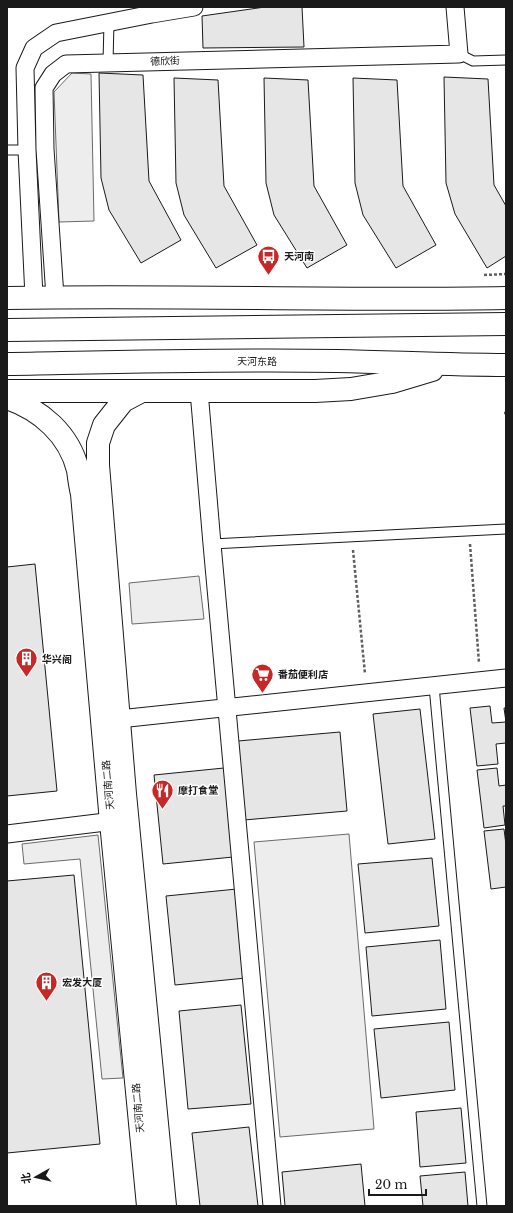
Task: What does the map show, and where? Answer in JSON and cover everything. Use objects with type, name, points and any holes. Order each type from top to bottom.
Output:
[{"type":"main road","points":[[7,298],[253,297],[390,300],[506,300]]},
{"type":"main road","points":[[354,326],[506,300]]},
{"type":"main road","points":[[7,330],[506,324]]},
{"type":"main road","name":"天河东路","points":[[7,364],[337,361],[450,365],[506,365]]},
{"type":"main road","points":[[7,391],[140,392],[351,389],[392,382],[450,365]]},
{"type":"main road","name":"天河南二路","points":[[140,392],[123,401],[104,425],[98,443],[98,465],[119,719],[119,821],[148,1206]]},
{"type":"main road","name":"天河南二路","points":[[7,398],[38,413],[60,432],[69,448],[77,469],[82,494],[165,1206]]},
{"type":"street","points":[[45,297],[27,150],[25,68],[34,48],[56,33],[194,7]]},
{"type":"street","points":[[456,7],[459,54]]},
{"type":"street","name":"德欣街","points":[[45,297],[44,88],[53,74],[66,64],[459,54]]},
{"type":"street","points":[[27,150],[45,150]]},
{"type":"street","points":[[199,391],[226,708],[272,1206]]},
{"type":"street","points":[[119,719],[506,678]]},
{"type":"street","points":[[7,834],[119,821]]},
{"type":"lane","points":[[108,63],[110,22]]},
{"type":"lane","points":[[459,54],[473,61],[506,60]]},
{"type":"lane","points":[[7,150],[27,150]]},
{"type":"lane","points":[[212,544],[506,529]]},
{"type":"lane","points":[[434,686],[482,1206]]},
{"type":"path","points":[[484,275],[506,274]]},
{"type":"path","points":[[469,531],[481,681]]},
{"type":"path","points":[[352,537],[367,693]]},
{"type":"shaded area","points":[[72,73],[91,74],[94,221],[59,222],[54,92]]},
{"type":"shaded area","points":[[199,576],[204,619],[132,624],[129,583]]},
{"type":"shaded area","points":[[349,834],[374,1129],[280,1137],[254,842]]},
{"type":"shaded area","points":[[98,835],[123,1078],[102,1079],[80,859],[24,864],[22,844]]},
{"type":"building","points":[[265,7],[302,7],[304,47],[203,48],[202,16]]},
{"type":"building","points":[[99,73],[143,75],[149,181],[181,240],[141,263],[109,210],[101,178]]},
{"type":"building","points":[[444,77],[488,79],[494,185],[506,206],[506,256],[487,268],[455,214],[446,183]]},
{"type":"building","points":[[174,78],[218,80],[224,186],[257,245],[216,268],[184,215],[176,183]]},
{"type":"building","points":[[264,78],[308,80],[314,186],[347,245],[307,268],[274,215],[266,183]]},
{"type":"building","points":[[353,78],[397,80],[403,186],[436,245],[396,268],[363,215],[355,183]]},
{"type":"building","name":"华兴阁","points":[[35,564],[57,791],[7,796],[7,567]]},
{"type":"building","points":[[490,706],[492,723],[506,722],[506,743],[496,744],[498,764],[477,766],[470,708]]},
{"type":"building","points":[[504,708],[506,708],[506,722]]},
{"type":"building","points":[[420,709],[435,839],[388,844],[373,714]]},
{"type":"building","points":[[340,732],[347,811],[244,820],[238,741]]},
{"type":"building","points":[[224,768],[233,857],[163,864],[154,775]]},
{"type":"building","points":[[497,768],[499,786],[506,785],[506,806],[503,806],[505,825],[484,828],[477,770]]},
{"type":"building","points":[[504,829],[506,845],[506,887],[491,889],[484,831]]},
{"type":"building","points":[[432,858],[439,926],[365,933],[358,864]]},
{"type":"building","name":"宏发大厦","points":[[74,875],[100,1144],[7,1153],[7,881]]},
{"type":"building","points":[[237,889],[246,978],[175,985],[166,896]]},
{"type":"building","points":[[440,940],[446,1009],[372,1016],[366,947]]},
{"type":"building","points":[[241,1005],[251,1104],[188,1109],[179,1011]]},
{"type":"building","points":[[449,1022],[455,1090],[381,1098],[374,1029]]},
{"type":"building","points":[[461,1108],[466,1163],[420,1167],[416,1112]]},
{"type":"building","points":[[249,1127],[258,1206],[200,1206],[192,1133]]},
{"type":"building","points":[[361,1164],[365,1206],[285,1206],[282,1172]]},
{"type":"building","points":[[465,1172],[468,1206],[423,1206],[420,1176]]},
{"type":"place","name":"天河南","points":[[268,276]]},
{"type":"place","name":"华兴阁","points":[[26,678]]},
{"type":"place","name":"番茄便利店","points":[[262,694]]},
{"type":"place","name":"摩打食堂","points":[[163,810]]},
{"type":"place","name":"宏发大厦","points":[[47,1002]]}]
